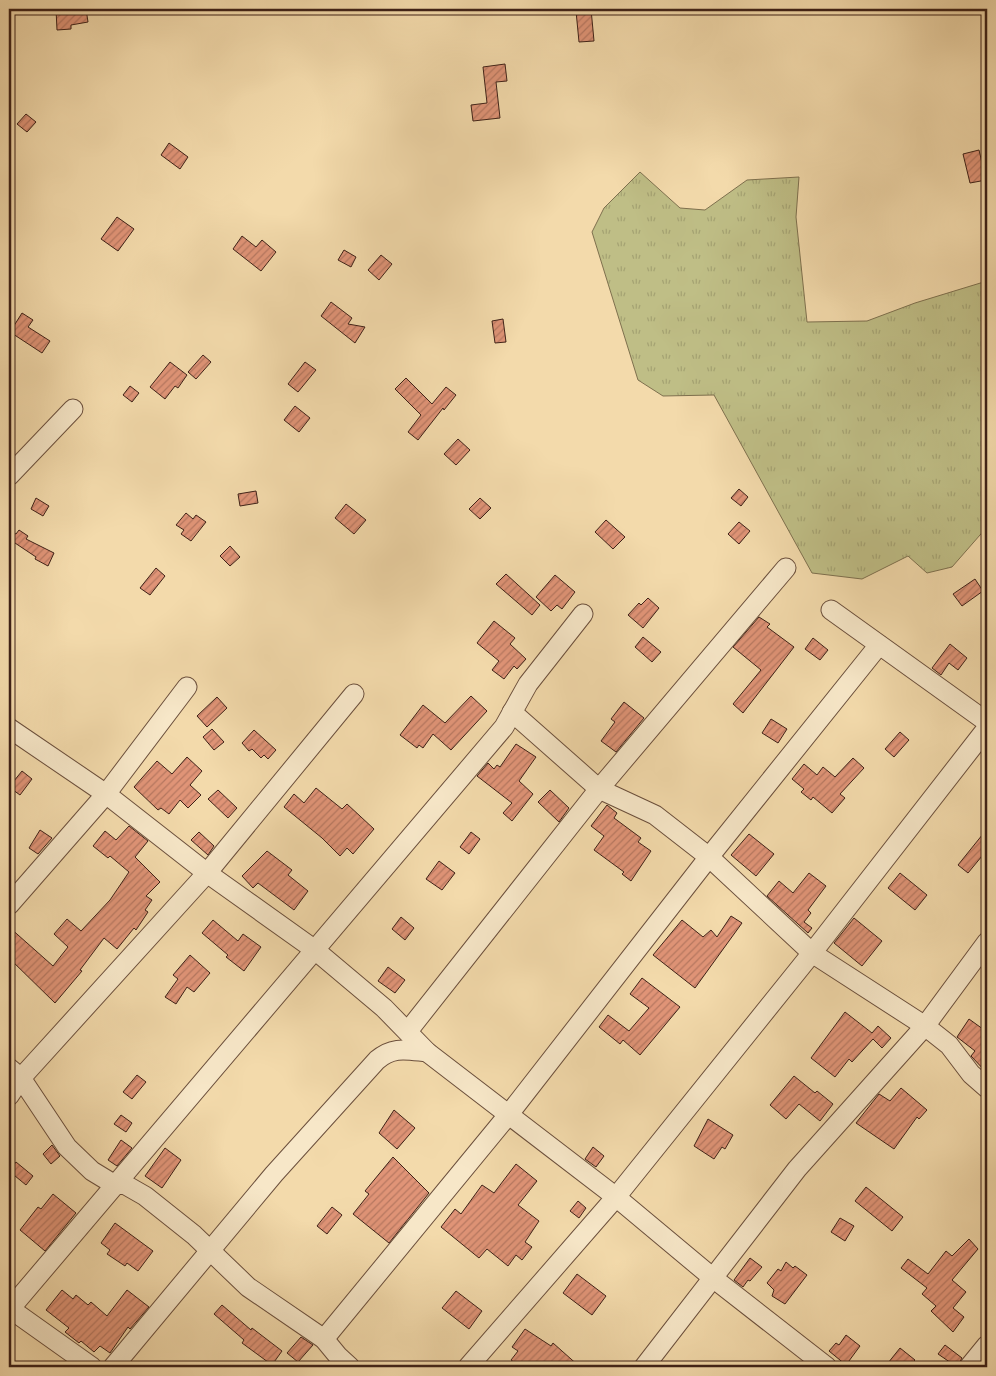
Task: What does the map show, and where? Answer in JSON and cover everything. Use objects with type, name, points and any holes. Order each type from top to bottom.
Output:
[{"type":"street","points":[[9,476],[73,410]]},
{"type":"street","points":[[408,1031],[599,789],[786,568]]},
{"type":"street","points":[[831,610],[987,722]]},
{"type":"street","points":[[92,1367],[9,1308],[504,728],[528,684],[583,614]]},
{"type":"street","points":[[324,1339],[509,1114],[709,857],[879,645]]},
{"type":"street","points":[[9,905],[106,794],[187,687]]},
{"type":"street","points":[[9,1096],[15,1073],[207,873],[354,694]]},
{"type":"street","points":[[512,712],[599,789],[655,815],[709,857],[812,954],[925,1026],[949,1045],[971,1074],[987,1088]]},
{"type":"street","points":[[9,728],[106,794],[207,873],[314,950],[384,1008],[428,1052],[616,1197],[713,1278],[827,1367]]},
{"type":"street","points":[[468,1367],[616,1197],[812,954],[987,728]]},
{"type":"street","points":[[644,1367],[797,1169],[925,1026],[987,942]]},
{"type":"street","points":[[113,1367],[211,1252],[274,1174],[381,1057],[396,1048],[428,1052]]},
{"type":"street","points":[[15,1073],[67,1147],[92,1171],[115,1185],[124,1184],[145,1196],[194,1235],[248,1288],[324,1339],[350,1367]]},
{"type":"street","points":[[969,1367],[987,1344]]},
{"type":"green space","points":[[640,172],[680,208],[705,210],[747,180],[799,177],[796,217],[807,322],[867,321],[915,303],[987,281],[987,527],[952,567],[927,573],[908,556],[862,579],[812,573],[714,395],[663,396],[638,380],[592,232],[604,208]]},
{"type":"building","points":[[56,9],[86,9],[88,22],[71,25],[71,29],[57,30]]},
{"type":"building","points":[[591,9],[594,41],[579,42],[576,11]]},
{"type":"building","points":[[505,64],[507,81],[496,82],[500,118],[473,121],[471,105],[487,103],[483,67]]},
{"type":"building","points":[[26,114],[36,122],[27,132],[17,124]]},
{"type":"building","points":[[169,143],[188,157],[180,169],[161,155]]},
{"type":"building","points":[[979,150],[986,180],[970,183],[963,154]]},
{"type":"building","points":[[117,217],[134,229],[118,251],[101,239]]},
{"type":"building","points":[[242,236],[256,247],[262,240],[276,252],[261,271],[233,249]]},
{"type":"building","points":[[344,250],[356,257],[351,267],[338,260]]},
{"type":"building","points":[[381,255],[392,264],[379,280],[368,270]]},
{"type":"building","points":[[331,302],[352,318],[348,324],[365,327],[355,343],[321,316]]},
{"type":"building","points":[[22,313],[33,320],[28,327],[50,341],[42,353],[10,332]]},
{"type":"building","points":[[503,319],[506,342],[495,343],[492,321]]},
{"type":"building","points":[[203,355],[211,362],[196,379],[188,372]]},
{"type":"building","points":[[170,362],[187,375],[178,388],[175,386],[165,399],[150,387]]},
{"type":"building","points":[[305,362],[316,370],[298,392],[288,384]]},
{"type":"building","points":[[406,378],[432,404],[446,387],[456,395],[444,410],[443,408],[418,440],[408,432],[421,415],[395,389]]},
{"type":"building","points":[[130,386],[139,393],[132,402],[123,395]]},
{"type":"building","points":[[295,406],[310,418],[299,432],[284,420]]},
{"type":"building","points":[[458,439],[470,450],[456,465],[444,454]]},
{"type":"building","points":[[739,489],[748,497],[741,506],[731,498]]},
{"type":"building","points":[[256,491],[258,503],[240,506],[238,494]]},
{"type":"building","points":[[36,498],[49,506],[43,516],[31,509]]},
{"type":"building","points":[[480,498],[491,508],[480,519],[469,509]]},
{"type":"building","points":[[346,504],[366,520],[354,534],[335,518]]},
{"type":"building","points":[[186,513],[193,519],[196,515],[206,522],[191,541],[181,534],[184,530],[176,525]]},
{"type":"building","points":[[606,520],[625,537],[613,549],[595,532]]},
{"type":"building","points":[[739,522],[750,531],[739,544],[728,534]]},
{"type":"building","points":[[19,530],[28,536],[26,539],[54,553],[48,566],[35,559],[36,557],[9,539],[9,531],[16,534]]},
{"type":"building","points":[[230,546],[240,557],[230,566],[220,556]]},
{"type":"building","points":[[156,568],[165,576],[150,595],[140,588]]},
{"type":"building","points":[[506,574],[540,605],[532,615],[496,584]]},
{"type":"building","points":[[555,575],[575,592],[562,609],[557,605],[551,611],[536,597]]},
{"type":"building","points":[[975,579],[983,591],[962,606],[953,594]]},
{"type":"building","points":[[648,598],[659,608],[643,628],[628,615],[639,603],[641,605]]},
{"type":"building","points":[[759,617],[770,624],[767,627],[794,647],[743,713],[733,704],[761,670],[733,647]]},
{"type":"building","points":[[494,621],[515,638],[510,644],[526,659],[517,669],[514,666],[504,679],[492,670],[499,661],[477,643]]},
{"type":"building","points":[[643,637],[661,652],[652,662],[635,647]]},
{"type":"building","points":[[813,638],[828,650],[820,660],[805,649]]},
{"type":"building","points":[[950,644],[967,658],[958,670],[949,663],[941,675],[932,668]]},
{"type":"building","points":[[471,696],[487,711],[451,750],[433,734],[423,748],[419,745],[417,748],[400,735],[423,705],[445,723]]},
{"type":"building","points":[[217,697],[227,708],[207,727],[197,716]]},
{"type":"building","points":[[624,702],[644,718],[616,752],[601,741],[615,722],[611,719]]},
{"type":"building","points":[[771,719],[787,729],[778,743],[762,733]]},
{"type":"building","points":[[212,729],[224,742],[214,750],[203,737]]},
{"type":"building","points":[[254,730],[276,750],[268,759],[264,755],[261,758],[252,749],[249,751],[242,743]]},
{"type":"building","points":[[900,732],[909,740],[894,757],[885,749]]},
{"type":"building","points":[[516,744],[536,757],[519,781],[533,794],[512,821],[503,813],[512,803],[477,776],[488,763],[494,769],[497,765],[500,767]]},
{"type":"building","points":[[187,757],[202,771],[190,785],[201,795],[188,808],[180,800],[169,814],[161,808],[158,810],[134,787],[157,761],[172,774]]},
{"type":"building","points":[[853,758],[864,768],[840,794],[845,798],[832,813],[813,797],[811,800],[801,792],[804,789],[792,779],[804,764],[817,775],[823,767],[835,777]]},
{"type":"building","points":[[22,771],[32,779],[20,795],[9,787]]},
{"type":"building","points":[[316,788],[342,809],[347,804],[374,829],[353,854],[347,848],[340,856],[322,838],[284,807],[294,794],[304,803]]},
{"type":"building","points":[[218,790],[237,808],[228,818],[208,799]]},
{"type":"building","points":[[550,790],[569,808],[559,822],[538,802]]},
{"type":"building","points":[[607,805],[617,813],[614,818],[641,838],[638,842],[651,851],[631,881],[622,874],[624,872],[594,850],[604,836],[591,826]]},
{"type":"building","points":[[129,826],[148,841],[135,857],[160,882],[146,896],[152,900],[145,910],[148,912],[136,930],[134,928],[117,949],[104,938],[80,970],[82,971],[55,1003],[9,958],[9,927],[53,966],[68,947],[54,934],[67,919],[81,931],[110,900],[129,872],[110,856],[108,858],[93,846],[105,831],[116,840]]},
{"type":"building","points":[[987,829],[987,850],[968,873],[958,865]]},
{"type":"building","points":[[40,830],[52,838],[38,854],[29,848]]},
{"type":"building","points":[[199,832],[214,846],[208,855],[191,840]]},
{"type":"building","points":[[471,832],[480,839],[469,854],[460,847]]},
{"type":"building","points":[[749,834],[774,854],[756,876],[731,855]]},
{"type":"building","points":[[267,851],[292,870],[288,875],[308,891],[294,910],[258,883],[253,888],[242,876]]},
{"type":"building","points":[[439,861],[455,873],[442,890],[426,879]]},
{"type":"building","points":[[809,873],[826,886],[808,910],[811,913],[804,922],[812,928],[808,933],[767,896],[779,881],[793,893]]},
{"type":"building","points":[[900,873],[927,895],[915,910],[888,888]]},
{"type":"building","points":[[731,916],[742,923],[695,988],[653,955],[682,920],[703,937],[711,930],[717,937]]},
{"type":"building","points":[[401,917],[414,928],[405,940],[392,929]]},
{"type":"building","points":[[854,918],[882,941],[862,966],[834,943]]},
{"type":"building","points":[[213,920],[238,941],[243,934],[261,947],[244,971],[226,957],[228,955],[202,933]]},
{"type":"building","points":[[190,955],[210,973],[194,992],[187,987],[176,1004],[165,997],[178,979],[173,975]]},
{"type":"building","points":[[388,967],[405,980],[395,993],[378,981]]},
{"type":"building","points":[[642,978],[680,1007],[640,1055],[623,1040],[620,1044],[599,1027],[608,1015],[629,1031],[649,1008],[630,994]]},
{"type":"building","points":[[845,1012],[872,1033],[878,1026],[891,1038],[882,1048],[873,1039],[852,1062],[849,1059],[835,1077],[811,1058]]},
{"type":"building","points":[[969,1019],[987,1032],[987,1073],[971,1056],[975,1051],[957,1037]]},
{"type":"building","points":[[137,1075],[146,1082],[132,1099],[123,1092]]},
{"type":"building","points":[[794,1076],[815,1093],[817,1091],[833,1104],[820,1121],[799,1104],[786,1119],[770,1105]]},
{"type":"building","points":[[901,1088],[927,1110],[919,1119],[917,1117],[894,1149],[856,1123],[879,1094],[890,1101]]},
{"type":"building","points":[[394,1110],[415,1128],[397,1149],[379,1133]]},
{"type":"building","points":[[121,1115],[132,1123],[126,1132],[114,1124]]},
{"type":"building","points":[[708,1119],[733,1135],[725,1149],[722,1147],[714,1159],[694,1146]]},
{"type":"building","points":[[121,1140],[132,1148],[117,1166],[108,1160]]},
{"type":"building","points":[[52,1145],[60,1156],[51,1164],[43,1154]]},
{"type":"building","points":[[593,1147],[604,1156],[596,1167],[585,1159]]},
{"type":"building","points":[[165,1148],[181,1160],[162,1188],[145,1176]]},
{"type":"building","points":[[393,1157],[429,1193],[389,1243],[353,1214],[369,1194],[365,1191]]},
{"type":"building","points":[[16,1162],[33,1176],[26,1185],[9,1171]]},
{"type":"building","points":[[516,1164],[537,1181],[518,1205],[539,1221],[525,1242],[532,1247],[522,1260],[516,1255],[508,1266],[487,1249],[479,1258],[441,1227],[455,1209],[461,1214],[482,1185],[494,1193]]},
{"type":"building","points":[[866,1187],[903,1217],[892,1231],[855,1201]]},
{"type":"building","points":[[53,1194],[76,1213],[45,1251],[20,1230],[38,1207],[41,1209]]},
{"type":"building","points":[[578,1201],[586,1208],[579,1218],[570,1211]]},
{"type":"building","points":[[332,1207],[342,1215],[327,1234],[317,1226]]},
{"type":"building","points":[[840,1218],[854,1226],[845,1241],[831,1232]]},
{"type":"building","points":[[115,1223],[153,1251],[138,1271],[127,1263],[125,1266],[107,1254],[110,1250],[101,1243]]},
{"type":"building","points":[[969,1239],[978,1249],[952,1280],[966,1292],[953,1308],[964,1317],[953,1332],[931,1311],[936,1306],[922,1294],[927,1288],[901,1268],[908,1259],[928,1274],[946,1251],[952,1256]]},
{"type":"building","points":[[750,1258],[762,1267],[743,1287],[734,1280]]},
{"type":"building","points":[[786,1262],[807,1275],[785,1304],[772,1296],[774,1290],[767,1283],[778,1269],[781,1271]]},
{"type":"building","points":[[577,1274],[606,1296],[592,1315],[563,1293]]},
{"type":"building","points":[[62,1290],[73,1299],[76,1295],[88,1305],[91,1302],[107,1316],[127,1290],[149,1307],[130,1329],[128,1327],[110,1353],[100,1346],[94,1352],[81,1341],[79,1343],[65,1332],[69,1328],[46,1310]]},
{"type":"building","points":[[456,1291],[482,1311],[469,1329],[442,1308]]},
{"type":"building","points":[[222,1305],[251,1330],[252,1328],[282,1351],[272,1365],[242,1343],[244,1340],[214,1314]]},
{"type":"building","points":[[525,1329],[551,1346],[553,1343],[580,1367],[521,1367],[511,1360],[518,1351],[512,1347]]},
{"type":"building","points":[[846,1335],[860,1346],[846,1365],[829,1351],[836,1343],[839,1345]]},
{"type":"building","points":[[301,1337],[313,1345],[298,1362],[287,1353]]},
{"type":"building","points":[[945,1345],[962,1358],[957,1367],[938,1354]]},
{"type":"building","points":[[900,1348],[915,1360],[908,1367],[894,1367],[888,1363]]}]
